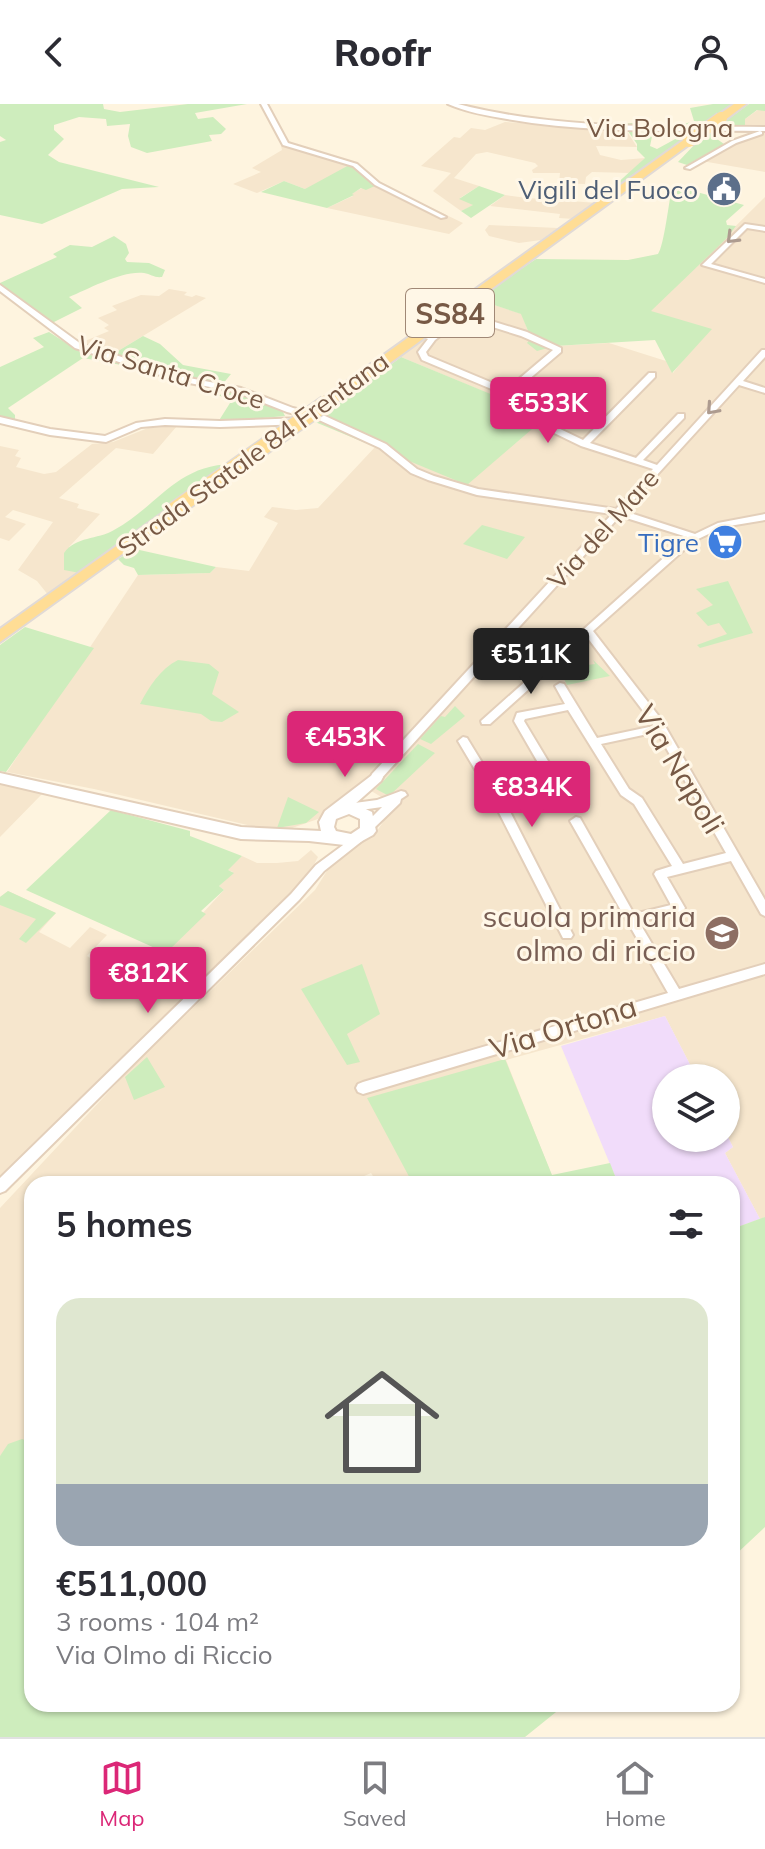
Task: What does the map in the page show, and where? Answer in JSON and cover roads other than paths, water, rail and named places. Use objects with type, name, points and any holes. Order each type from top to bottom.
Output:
[{"type":"main road","name":"Strada Statale 84 Frentana","points":[[0,637],[174,510],[427,336],[741,104]]},
{"type":"street","points":[[264,104],[284,144],[355,165],[377,184],[443,217]]},
{"type":"street","name":"Via Bologna","points":[[451,104],[507,120],[605,128],[765,130]]},
{"type":"street","name":"Via Bologna","points":[[688,168],[746,136],[765,130]]},
{"type":"street","points":[[765,229],[745,226],[706,265],[765,281]]},
{"type":"street","name":"Via Santa Croce","points":[[0,287],[63,337],[99,355],[182,379],[238,390],[331,421],[383,446],[396,458],[431,478],[477,492],[618,512],[695,537]]},
{"type":"street","points":[[508,393],[558,354],[556,348],[469,316],[462,316],[427,336],[422,352],[425,358],[508,393],[559,414],[551,428],[584,444],[658,468]]},
{"type":"street","name":"Via del Mare","points":[[376,777],[765,352]]},
{"type":"street","points":[[584,444],[652,375]]},
{"type":"street","points":[[737,382],[765,391]]},
{"type":"street","points":[[638,461],[681,416]]},
{"type":"street","points":[[0,420],[50,432],[106,439],[139,425],[165,422],[331,421]]},
{"type":"street","points":[[486,721],[695,537],[721,525],[765,517]]},
{"type":"street","name":"Via Napoli","points":[[589,632],[660,728],[765,911]]},
{"type":"street","points":[[560,686],[625,792],[638,801],[680,869]]},
{"type":"street","points":[[566,801],[519,721],[521,716],[571,706]]},
{"type":"street","points":[[594,742],[660,728]]},
{"type":"street","points":[[463,741],[494,792],[567,935]]},
{"type":"street","points":[[0,1187],[295,897],[320,868],[338,825],[376,777]]},
{"type":"street","points":[[0,778],[241,833],[292,834],[338,825],[363,813],[369,826]]},
{"type":"street","points":[[292,834],[338,825],[369,826],[401,795],[338,825],[320,868]]},
{"type":"street","points":[[576,821],[675,993]]},
{"type":"street","points":[[631,919],[679,908],[660,874],[733,856]]},
{"type":"street","name":"Via Ortona","points":[[363,1088],[675,993],[765,969]]},
{"type":"place","name":"Vigili del Fuoco","points":[[724,189]]},
{"type":"place","name":"Tigre","points":[[725,542]]},
{"type":"place","name":"scuola primaria olmo di riccio","points":[[722,933]]}]
